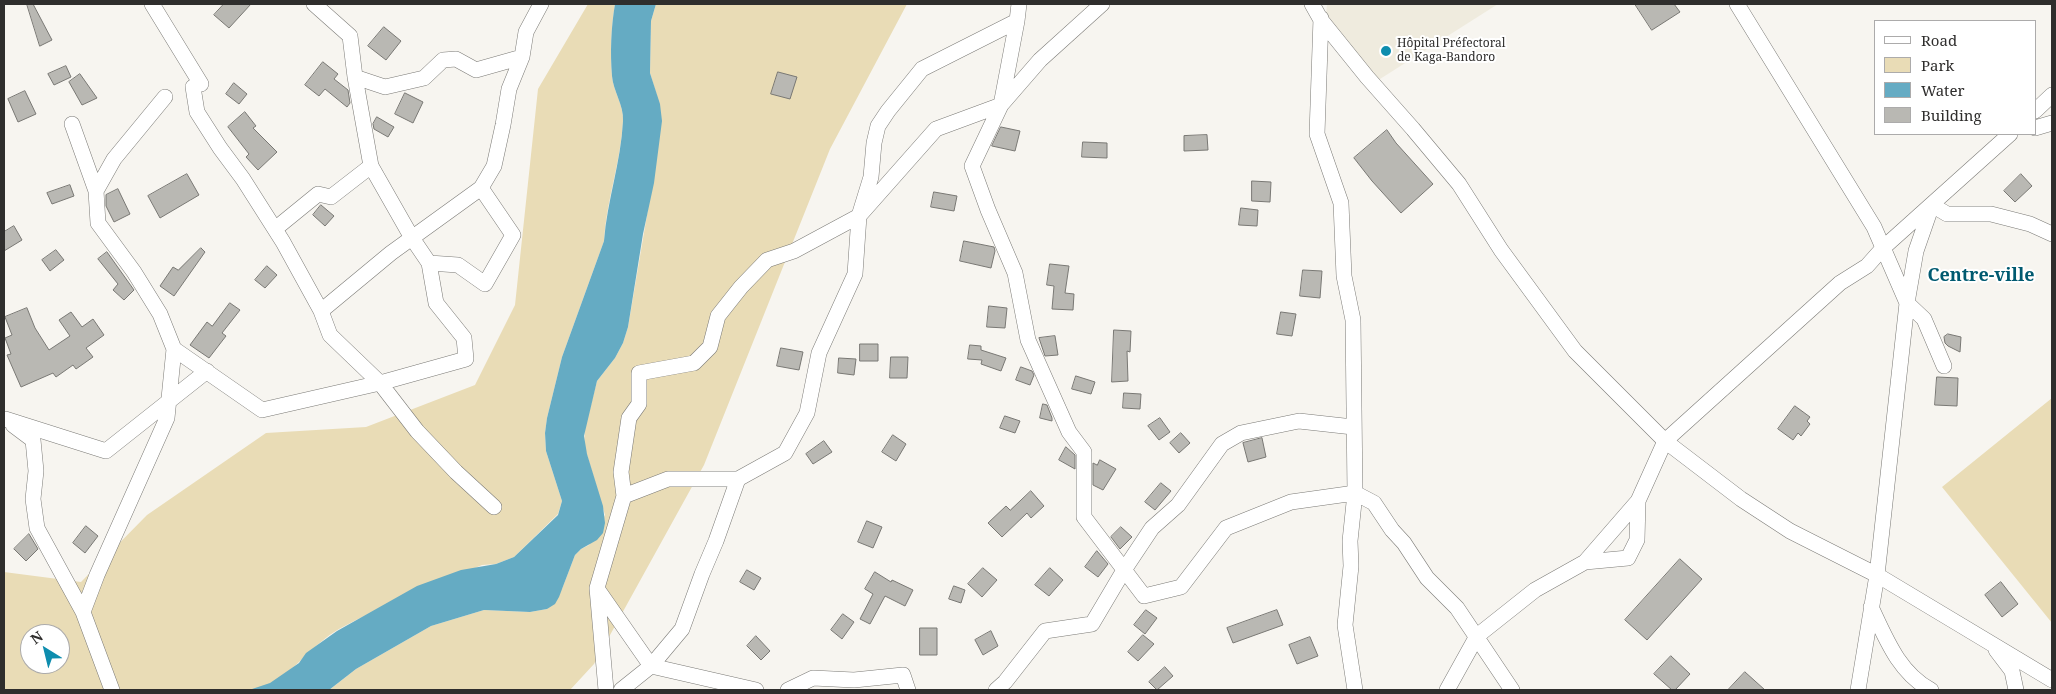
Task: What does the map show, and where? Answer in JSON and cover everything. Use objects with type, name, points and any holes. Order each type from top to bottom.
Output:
[{"type":"street","points":[[152,4],[197,85],[197,112],[275,229],[321,311],[330,334],[380,383],[417,431],[456,472],[494,507]]},
{"type":"street","points":[[174,349],[262,410],[380,383],[466,359],[464,338],[436,303],[429,263],[412,238],[371,166],[355,77],[350,36],[314,4]]},
{"type":"street","points":[[321,311],[412,238],[481,188],[494,166],[509,89],[522,57],[526,32],[541,4]]},
{"type":"street","points":[[1019,4],[1018,21],[1001,105],[972,166],[988,210],[1015,273],[1028,340],[1069,432],[1084,452],[1084,517],[1144,596],[1181,587],[1226,528],[1291,502],[1354,493],[1374,503],[1427,578],[1457,608],[1512,690]]},
{"type":"street","points":[[606,690],[597,588],[624,496],[621,472],[629,418],[639,404],[639,373],[694,363],[710,347],[718,316],[741,286],[767,260],[794,251],[859,216],[936,129],[1001,105],[1040,60],[1102,4]]},
{"type":"street","points":[[1312,4],[1321,20],[1367,77],[1414,129],[1459,184],[1501,250],[1574,351],[1665,441],[1741,499],[1790,532],[1877,575],[2052,680]]},
{"type":"street","points":[[1322,4],[1317,134],[1341,203],[1344,276],[1353,320],[1354,493],[1350,541],[1351,566],[1345,625],[1355,690]]},
{"type":"street","points":[[1737,4],[1874,227],[1907,303],[1924,319],[1944,366]]},
{"type":"street","points":[[624,496],[668,479],[738,479],[785,453],[807,413],[819,353],[854,274],[859,216],[871,178],[874,142],[878,126],[922,69],[1018,21]]},
{"type":"street","points":[[355,77],[385,87],[424,78],[443,60],[456,59],[476,70],[522,57]]},
{"type":"street","points":[[2036,110],[2052,96]]},
{"type":"street","points":[[96,191],[114,159],[165,98]]},
{"type":"street","points":[[2036,128],[2052,123]]},
{"type":"street","points":[[72,124],[96,191],[98,223],[134,272],[160,314],[174,349],[167,418],[97,575],[83,612]]},
{"type":"street","points":[[1447,690],[1477,636],[1535,590],[1584,562],[1638,501],[1665,441],[1840,283],[1867,266],[1883,248],[2010,135]]},
{"type":"street","points":[[275,229],[318,194],[331,197],[371,166]]},
{"type":"street","points":[[429,263],[458,265],[485,284],[513,235],[481,188]]},
{"type":"street","points":[[1932,205],[1947,214],[1992,214],[2030,224],[2052,234]]},
{"type":"street","points":[[1858,690],[1877,575],[1907,303],[1916,251],[1932,205]]},
{"type":"street","points":[[4,419],[106,451],[207,371]]},
{"type":"street","points":[[4,419],[33,440],[36,471],[33,499],[37,528],[83,612],[112,690]]},
{"type":"street","points":[[996,690],[1005,682],[1045,631],[1092,624],[1152,528],[1178,505],[1222,444],[1241,433],[1299,421],[1353,428]]},
{"type":"street","points":[[620,690],[651,666],[682,629],[738,479]]},
{"type":"street","points":[[1584,562],[1628,558],[1637,540],[1638,501]]},
{"type":"street","points":[[597,588],[651,666],[756,690]]},
{"type":"street","points":[[1872,607],[1886,639],[1901,665],[1920,684],[1932,690]]},
{"type":"street","points":[[1991,643],[2012,671],[2016,690]]},
{"type":"street","points":[[788,690],[813,678],[854,680],[903,675],[908,690]]},
{"type":"shaded area","name":"Hôpital Préfectoral de Kaga-Bandoro","points":[[1327,4],[1498,4],[1369,86],[1326,15]]},
{"type":"green space","points":[[588,4],[615,4],[611,58],[613,82],[623,115],[622,136],[605,226],[604,241],[562,357],[545,433],[546,451],[562,501],[558,514],[514,557],[496,564],[482,565],[391,603],[356,620],[330,635],[280,678],[263,686],[249,690],[4,690],[4,572],[81,582],[147,515],[266,433],[366,427],[475,385],[515,305],[538,89]]},
{"type":"green space","points":[[656,4],[907,4],[830,149],[704,465],[594,664],[570,690],[329,690],[356,669],[431,626],[484,610],[530,612],[547,609],[562,589],[575,555],[589,545],[605,515],[584,445],[585,428],[597,381],[615,358],[623,343],[628,327],[648,209],[657,96],[650,73],[651,21]]},
{"type":"green space","points":[[2052,398],[2052,623],[1942,487]]},
{"type":"water","points":[[615,4],[656,4],[651,21],[650,73],[660,104],[662,121],[654,183],[643,234],[628,327],[623,343],[615,358],[597,381],[584,436],[587,454],[603,506],[605,523],[603,533],[597,540],[581,549],[575,555],[559,597],[555,604],[547,609],[530,612],[484,610],[431,626],[356,669],[329,690],[249,690],[270,683],[299,663],[306,653],[337,631],[417,586],[461,570],[496,564],[514,557],[558,515],[562,501],[546,451],[545,433],[562,357],[604,241],[620,151],[623,115],[613,82],[611,58]]},
{"type":"building","points":[[27,4],[33,4],[52,40],[40,46]]},
{"type":"building","points":[[224,4],[251,4],[229,28],[214,15]]},
{"type":"building","points":[[1635,4],[1674,4],[1680,12],[1652,30]]},
{"type":"building","points":[[384,27],[401,41],[386,60],[368,46]]},
{"type":"building","points":[[323,62],[338,74],[334,79],[348,90],[350,103],[347,107],[325,89],[319,96],[305,85]]},
{"type":"building","points":[[66,66],[71,77],[54,85],[48,74]]},
{"type":"building","points":[[778,72],[797,77],[790,99],[771,94]]},
{"type":"building","points":[[80,74],[97,98],[82,105],[69,82]]},
{"type":"building","points":[[234,83],[247,94],[239,104],[226,94]]},
{"type":"building","points":[[25,91],[36,114],[18,122],[8,99]]},
{"type":"building","points":[[405,93],[423,102],[413,123],[395,114]]},
{"type":"building","points":[[245,112],[256,126],[253,128],[277,152],[258,170],[246,157],[249,154],[228,127]]},
{"type":"building","points":[[377,117],[394,127],[388,137],[374,129],[373,124]]},
{"type":"building","points":[[1001,127],[1020,131],[1015,151],[992,146]]},
{"type":"building","points":[[1387,130],[1396,143],[1433,184],[1401,213],[1354,158]]},
{"type":"building","points":[[1207,135],[1208,150],[1184,151],[1184,136]]},
{"type":"building","points":[[1083,142],[1107,143],[1107,158],[1082,157]]},
{"type":"building","points":[[187,174],[199,195],[160,218],[148,196]]},
{"type":"building","points":[[2021,174],[2032,186],[2015,202],[2004,191]]},
{"type":"building","points":[[1252,181],[1271,182],[1270,202],[1252,201]]},
{"type":"building","points":[[70,185],[74,196],[52,204],[47,193]]},
{"type":"building","points":[[118,189],[130,214],[114,222],[106,206],[106,195]]},
{"type":"building","points":[[934,192],[957,196],[954,211],[931,207]]},
{"type":"building","points":[[321,205],[334,216],[325,226],[313,215]]},
{"type":"building","points":[[1241,208],[1258,210],[1257,226],[1239,225]]},
{"type":"building","points":[[14,226],[22,240],[4,251],[4,232]]},
{"type":"building","points":[[964,241],[994,247],[995,251],[991,268],[960,261]]},
{"type":"building","points":[[201,248],[205,252],[174,296],[160,286],[173,267],[178,270]]},
{"type":"building","points":[[56,250],[64,260],[50,271],[42,260]]},
{"type":"building","points":[[107,252],[134,290],[124,300],[113,290],[118,284],[98,259]]},
{"type":"building","points":[[1050,264],[1069,266],[1065,293],[1074,294],[1073,310],[1052,309],[1054,286],[1047,285]]},
{"type":"building","points":[[267,266],[277,275],[265,288],[255,280]]},
{"type":"building","points":[[1303,270],[1322,271],[1320,298],[1300,296]]},
{"type":"building","points":[[230,303],[240,310],[222,333],[226,336],[209,358],[190,345],[207,322],[212,326]]},
{"type":"building","points":[[989,306],[1007,308],[1005,328],[987,327]]},
{"type":"building","points":[[27,308],[35,328],[49,350],[70,336],[59,320],[71,312],[82,327],[93,319],[104,335],[86,348],[93,357],[76,369],[73,365],[56,377],[53,373],[21,387],[7,355],[11,354],[5,338],[12,335],[5,317]]},
{"type":"building","points":[[1281,312],[1296,314],[1292,336],[1277,334]]},
{"type":"building","points":[[1114,330],[1131,331],[1130,352],[1127,351],[1128,381],[1112,382]]},
{"type":"building","points":[[1948,334],[1961,337],[1960,352],[1945,343],[1944,337]]},
{"type":"building","points":[[1055,336],[1058,355],[1045,356],[1039,338]]},
{"type":"building","points":[[860,344],[878,344],[878,361],[860,361]]},
{"type":"building","points":[[970,345],[981,346],[981,350],[1006,358],[1001,371],[981,364],[982,360],[968,359]]},
{"type":"building","points":[[781,348],[803,352],[799,370],[777,366]]},
{"type":"building","points":[[891,357],[908,357],[907,378],[890,378]]},
{"type":"building","points":[[839,358],[856,359],[854,375],[838,373]]},
{"type":"building","points":[[1021,367],[1032,371],[1034,375],[1030,385],[1016,380]]},
{"type":"building","points":[[1076,376],[1095,382],[1091,394],[1072,389]]},
{"type":"building","points":[[1937,377],[1958,378],[1957,406],[1935,405]]},
{"type":"building","points":[[1124,393],[1141,394],[1140,409],[1123,408]]},
{"type":"building","points":[[1043,404],[1047,405],[1052,421],[1040,418]]},
{"type":"building","points":[[1795,406],[1810,417],[1807,421],[1810,424],[1801,436],[1798,433],[1793,440],[1778,429]]},
{"type":"building","points":[[1005,416],[1020,421],[1015,433],[1000,428]]},
{"type":"building","points":[[1160,418],[1170,432],[1159,440],[1148,426]]},
{"type":"building","points":[[1181,433],[1190,443],[1179,453],[1170,443]]},
{"type":"building","points":[[893,435],[906,444],[896,461],[882,452]]},
{"type":"building","points":[[1262,438],[1266,457],[1248,462],[1243,443]]},
{"type":"building","points":[[824,441],[832,452],[813,464],[806,454]]},
{"type":"building","points":[[1066,447],[1075,455],[1075,469],[1059,460]]},
{"type":"building","points":[[1100,460],[1116,469],[1103,490],[1093,485],[1093,463],[1097,465]]},
{"type":"building","points":[[1161,483],[1171,491],[1155,510],[1145,502]]},
{"type":"building","points":[[1031,491],[1044,506],[1031,518],[1027,513],[1002,537],[988,523],[1006,506],[1010,510]]},
{"type":"building","points":[[867,521],[882,527],[873,548],[858,542]]},
{"type":"building","points":[[86,526],[98,536],[85,553],[73,543]]},
{"type":"building","points":[[1121,527],[1132,537],[1120,549],[1111,537]]},
{"type":"building","points":[[29,534],[38,549],[26,561],[14,549]]},
{"type":"building","points":[[1097,551],[1108,564],[1098,577],[1085,567]]},
{"type":"building","points":[[1680,559],[1702,579],[1647,640],[1625,620]]},
{"type":"building","points":[[983,568],[997,580],[982,597],[968,584]]},
{"type":"building","points":[[1050,568],[1063,580],[1049,596],[1035,585]]},
{"type":"building","points":[[747,570],[761,578],[754,590],[740,582]]},
{"type":"building","points":[[875,572],[891,582],[892,580],[913,590],[905,606],[885,596],[870,624],[860,619],[873,594],[865,589]]},
{"type":"building","points":[[2001,582],[2018,604],[2002,617],[1985,595]]},
{"type":"building","points":[[954,586],[965,590],[961,603],[949,599]]},
{"type":"building","points":[[1146,610],[1157,618],[1145,634],[1134,625]]},
{"type":"building","points":[[1277,610],[1283,625],[1233,643],[1227,628]]},
{"type":"building","points":[[843,614],[854,622],[842,639],[831,630]]},
{"type":"building","points":[[920,628],[937,628],[937,655],[920,655]]},
{"type":"building","points":[[991,631],[998,646],[983,655],[975,640]]},
{"type":"building","points":[[1143,635],[1154,644],[1138,661],[1128,652]]},
{"type":"building","points":[[756,636],[770,651],[761,660],[747,646]]},
{"type":"building","points":[[1310,637],[1318,656],[1297,664],[1289,645]]},
{"type":"building","points":[[1671,656],[1690,674],[1675,690],[1672,690],[1654,674]]},
{"type":"building","points":[[1165,667],[1173,676],[1157,690],[1149,682]]},
{"type":"building","points":[[1745,672],[1765,690],[1728,690]]},
{"type":"place","name":"Hôpital Préfectoral de Kaga-Bandoro","points":[[1386,51]]},
{"type":"district","name":"Centre-ville","points":[[1981,276]]}]
